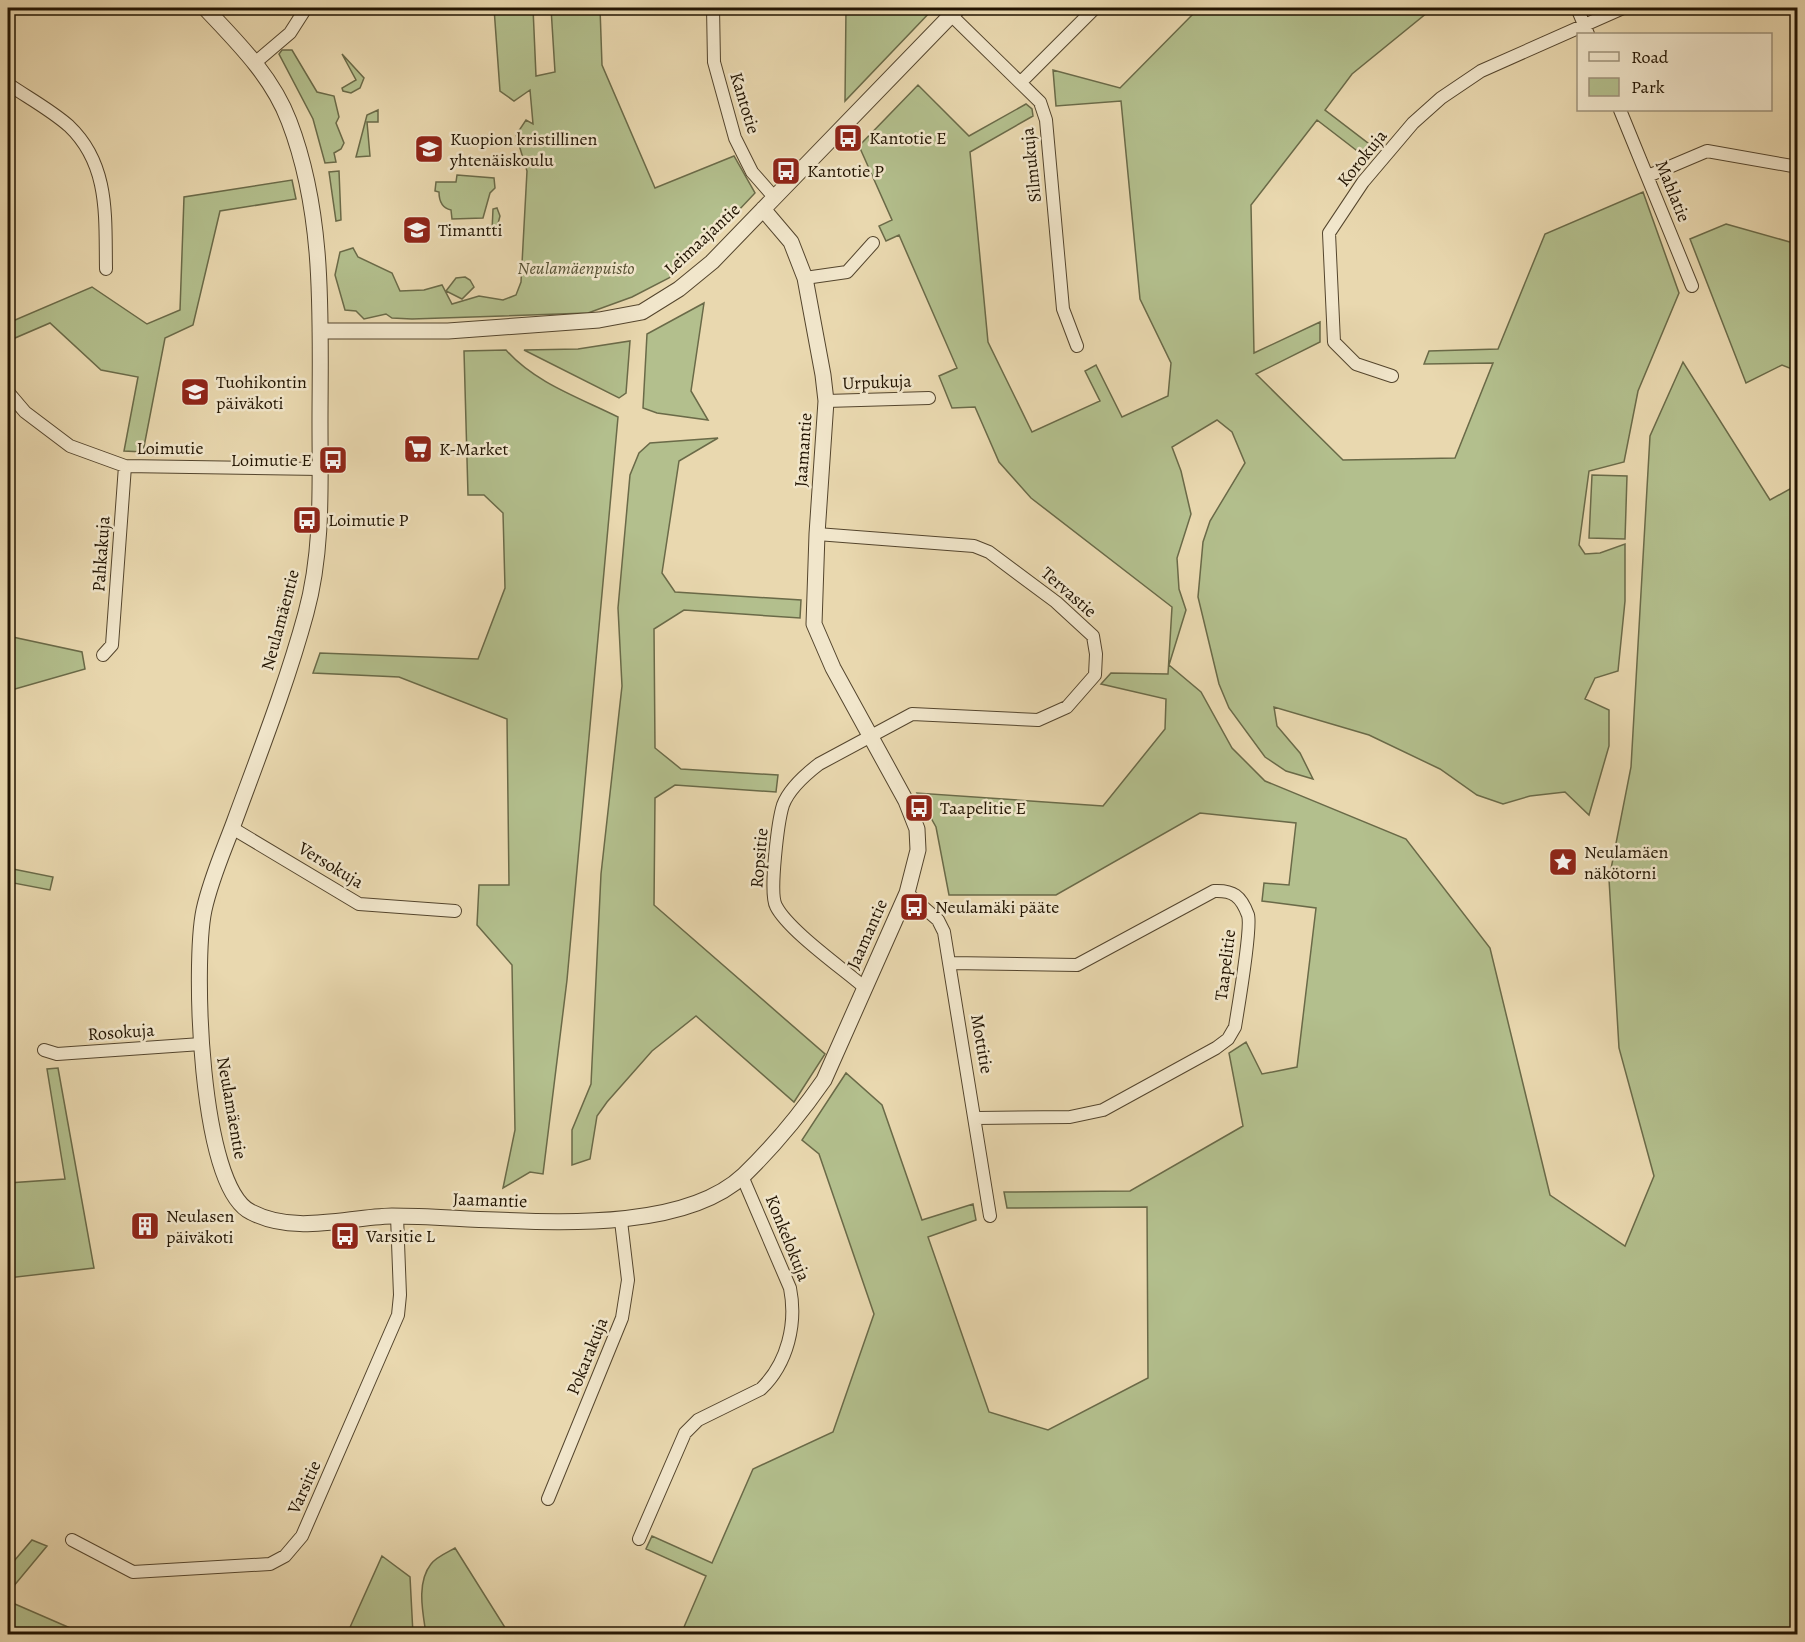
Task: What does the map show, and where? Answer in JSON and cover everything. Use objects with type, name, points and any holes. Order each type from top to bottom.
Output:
[{"type":"street","name":"Neulamäentie","points":[[205,8],[256,62],[288,117],[308,178],[316,235],[320,331],[320,469],[316,557],[307,609],[232,828],[214,871],[203,914],[200,949],[201,1044],[209,1109],[223,1174],[236,1198],[251,1213]]},
{"type":"street","points":[[256,62],[290,33],[306,8]]},
{"type":"street","name":"Kantotie","points":[[713,8],[714,62],[735,138],[752,172],[774,197]]},
{"type":"street","points":[[1021,82],[1095,8]]},
{"type":"street","points":[[1576,8],[1586,30]]},
{"type":"street","name":"Korokuja","points":[[1586,30],[1623,8]]},
{"type":"street","name":"Leimaajantie","points":[[320,331],[448,331],[599,320],[642,312],[688,283],[955,11]]},
{"type":"street","name":"Silmukuja","points":[[955,11],[1040,102],[1046,120],[1063,309],[1077,346]]},
{"type":"street","name":"Korokuja","points":[[1392,375],[1356,363],[1334,342],[1329,233],[1362,182],[1413,123],[1441,98],[1481,71],[1577,34]]},
{"type":"street","points":[[8,84],[68,125],[89,148],[104,191],[106,269]]},
{"type":"street","name":"Mahlatie","points":[[1620,111],[1692,286]]},
{"type":"street","points":[[1648,177],[1707,151],[1797,167]]},
{"type":"street","name":"Jaamantie","points":[[251,1213],[305,1224],[332,1224],[397,1216],[558,1223],[621,1221],[685,1206],[719,1191],[742,1176],[807,1104],[824,1080],[907,892],[918,850],[917,829],[906,801],[833,668],[814,624],[817,534],[826,402],[805,278],[791,242],[763,209]]},
{"type":"street","points":[[805,278],[847,272],[873,243]]},
{"type":"street","name":"Loimutie","points":[[8,392],[25,412],[70,446],[125,466],[320,469]]},
{"type":"street","name":"Urpukuja","points":[[826,402],[929,398]]},
{"type":"street","name":"Pahkakuja","points":[[103,655],[112,645],[125,466]]},
{"type":"street","name":"Tervastie","points":[[817,534],[974,546],[1005,562],[1056,602],[1092,636],[1096,654],[1095,675],[1067,707],[1052,715],[1038,720],[912,714],[871,738]]},
{"type":"street","name":"Ropsitie","points":[[864,987],[789,922],[775,905],[773,893],[781,818],[789,795],[807,773],[819,764],[871,738]]},
{"type":"street","name":"Versokuja","points":[[232,828],[359,904],[455,911]]},
{"type":"street","name":"Taapelitie","points":[[950,963],[1077,965],[1214,891],[1228,890],[1238,896],[1249,917],[1235,1027],[1228,1039],[1216,1048],[1103,1110],[1070,1116],[976,1118]]},
{"type":"street","name":"Mottitie","points":[[907,892],[938,920],[944,932],[990,1215]]},
{"type":"street","name":"Rosokuja","points":[[44,1050],[57,1054],[201,1044]]},
{"type":"street","name":"Konkelokuja","points":[[639,1539],[685,1433],[698,1420],[761,1389],[768,1382],[789,1342],[794,1305],[790,1288],[742,1176]]},
{"type":"street","name":"Varsitie","points":[[72,1540],[133,1572],[270,1564],[285,1556],[302,1536],[398,1316],[400,1295],[397,1216]]},
{"type":"street","name":"Pokarakuja","points":[[548,1498],[622,1318],[628,1280],[621,1221]]},
{"type":"green space","name":"Neulamäenpuisto","points":[[494,8],[533,8],[536,76],[555,72],[551,8],[600,8],[602,65],[655,188],[734,156],[755,193],[705,246],[669,278],[632,297],[588,313],[412,319],[392,318],[386,314],[364,319],[356,311],[345,310],[335,275],[340,252],[353,248],[358,257],[392,273],[400,291],[424,290],[442,285],[452,304],[479,296],[503,300],[516,295],[521,282],[527,171],[516,135],[526,120],[533,124],[530,90],[514,101],[500,91]]},
{"type":"green space","points":[[846,8],[934,8],[845,101]]},
{"type":"green space","points":[[1199,8],[1433,8],[1352,74],[1325,110],[1377,150],[1369,160],[1317,120],[1251,205],[1254,353],[1320,322],[1320,342],[1256,374],[1343,460],[1455,458],[1493,363],[1424,364],[1429,351],[1498,349],[1545,234],[1643,192],[1679,293],[1638,391],[1624,462],[1589,471],[1579,545],[1585,554],[1600,553],[1625,544],[1625,601],[1618,671],[1595,678],[1585,699],[1609,710],[1609,746],[1589,815],[1565,792],[1530,796],[1503,804],[1477,795],[1440,769],[1369,735],[1274,707],[1277,726],[1300,753],[1313,779],[1286,771],[1265,757],[1229,708],[1219,684],[1198,597],[1203,542],[1210,521],[1245,463],[1232,432],[1217,420],[1172,447],[1181,471],[1191,514],[1177,558],[1179,589],[1186,610],[1169,665],[1201,692],[1232,748],[1265,781],[1406,839],[1490,948],[1550,1195],[1625,1246],[1654,1176],[1619,1048],[1609,879],[1631,767],[1650,436],[1683,362],[1770,500],[1797,485],[1797,1634],[681,1634],[706,1576],[646,1549],[652,1536],[712,1563],[753,1469],[833,1432],[874,1314],[819,1154],[802,1140],[846,1073],[882,1105],[922,1220],[973,1204],[976,1220],[928,1237],[989,1412],[1048,1430],[1148,1378],[1147,1207],[1007,1208],[1004,1192],[1130,1191],[1243,1126],[1229,1053],[1246,1042],[1262,1074],[1297,1067],[1316,908],[1262,901],[1264,883],[1289,885],[1296,823],[1200,813],[1056,895],[949,895],[936,827],[917,793],[1103,806],[1165,729],[1166,699],[1101,684],[1111,673],[1168,674],[1172,607],[1031,498],[999,462],[975,407],[952,408],[939,376],[957,368],[899,235],[886,241],[879,226],[892,220],[859,146],[918,85],[969,136],[1026,104],[1032,109],[1033,116],[970,152],[988,342],[1032,432],[1100,401],[1085,371],[1096,365],[1122,417],[1168,396],[1171,363],[1140,299],[1121,101],[1056,106],[1053,70],[1120,88]]},
{"type":"green space","points":[[282,50],[292,50],[317,92],[334,96],[339,117],[336,123],[344,143],[341,149],[334,153],[336,162],[325,163],[313,119],[279,54]]},
{"type":"green space","points":[[342,54],[364,78],[360,88],[351,93],[343,91],[342,88],[356,80]]},
{"type":"green space","points":[[378,110],[378,122],[367,122],[370,156],[356,157],[367,115]]},
{"type":"green space","points":[[339,171],[341,220],[336,221],[329,172]]},
{"type":"green space","points":[[457,175],[494,178],[495,188],[490,193],[483,218],[452,219],[451,210],[442,204],[439,192],[435,191],[436,182],[456,182]]},
{"type":"green space","points":[[292,180],[296,199],[220,211],[193,325],[165,338],[143,452],[124,451],[138,377],[101,370],[50,323],[8,341],[8,323],[92,287],[147,324],[180,310],[184,197]]},
{"type":"green space","points":[[497,208],[500,216],[496,231],[492,231],[493,209]]},
{"type":"green space","points":[[1726,224],[1797,244],[1797,371],[1782,365],[1746,383],[1690,239]]},
{"type":"green space","points":[[465,277],[474,287],[462,299],[446,291],[456,278]]},
{"type":"green space","points":[[704,303],[691,391],[708,420],[657,413],[643,408],[647,334]]},
{"type":"green space","points":[[630,341],[626,393],[619,398],[524,350],[578,349]]},
{"type":"green space","points":[[506,350],[530,372],[544,381],[618,417],[567,980],[543,1174],[530,1172],[503,1188],[515,1130],[512,965],[477,925],[479,885],[509,885],[507,719],[399,677],[313,673],[320,653],[478,659],[505,588],[503,513],[484,495],[468,495],[464,351]]},
{"type":"green space","points":[[718,438],[679,461],[662,573],[675,592],[801,600],[800,618],[684,610],[654,629],[655,748],[681,769],[778,775],[776,792],[675,785],[655,798],[654,905],[825,1054],[794,1102],[696,1016],[652,1051],[607,1102],[597,1116],[590,1159],[572,1165],[572,1130],[591,1084],[601,874],[622,686],[618,608],[630,475],[639,453],[650,443]]},
{"type":"green space","points":[[1592,475],[1627,476],[1625,539],[1589,538]]},
{"type":"green space","points":[[8,636],[82,652],[85,669],[8,691]]},
{"type":"green space","points":[[8,868],[53,877],[50,890],[8,882]]},
{"type":"green space","points":[[58,1068],[94,1268],[8,1278],[8,1183],[65,1179],[47,1069]]},
{"type":"green space","points":[[32,1540],[47,1546],[8,1593],[8,1568]]},
{"type":"green space","points":[[455,1548],[509,1634],[426,1634],[423,1617],[423,1580],[433,1561]]},
{"type":"green space","points":[[382,1556],[410,1577],[413,1634],[347,1634]]},
{"type":"green space","points":[[8,1601],[84,1634],[8,1634]]},
{"type":"place","name":"Kantotie E","points":[[848,138]]},
{"type":"place","name":"Kuopion kristillinen yhtenäiskoulu","points":[[429,149]]},
{"type":"place","name":"Kantotie P","points":[[786,171]]},
{"type":"place","name":"Timantti","points":[[417,230]]},
{"type":"place","name":"Tuohikontin päiväkoti","points":[[195,392]]},
{"type":"place","name":"K-Market","points":[[418,449]]},
{"type":"place","name":"Loimutie E","points":[[333,460]]},
{"type":"place","name":"Loimutie P","points":[[307,520]]},
{"type":"place","name":"Taapelitie E","points":[[919,808]]},
{"type":"place","name":"Neulamäen näkötorni","points":[[1563,862]]},
{"type":"place","name":"Neulamäki pääte","points":[[914,907]]},
{"type":"place","name":"Neulasen päiväkoti","points":[[145,1226]]},
{"type":"place","name":"Varsitie L","points":[[345,1236]]}]
